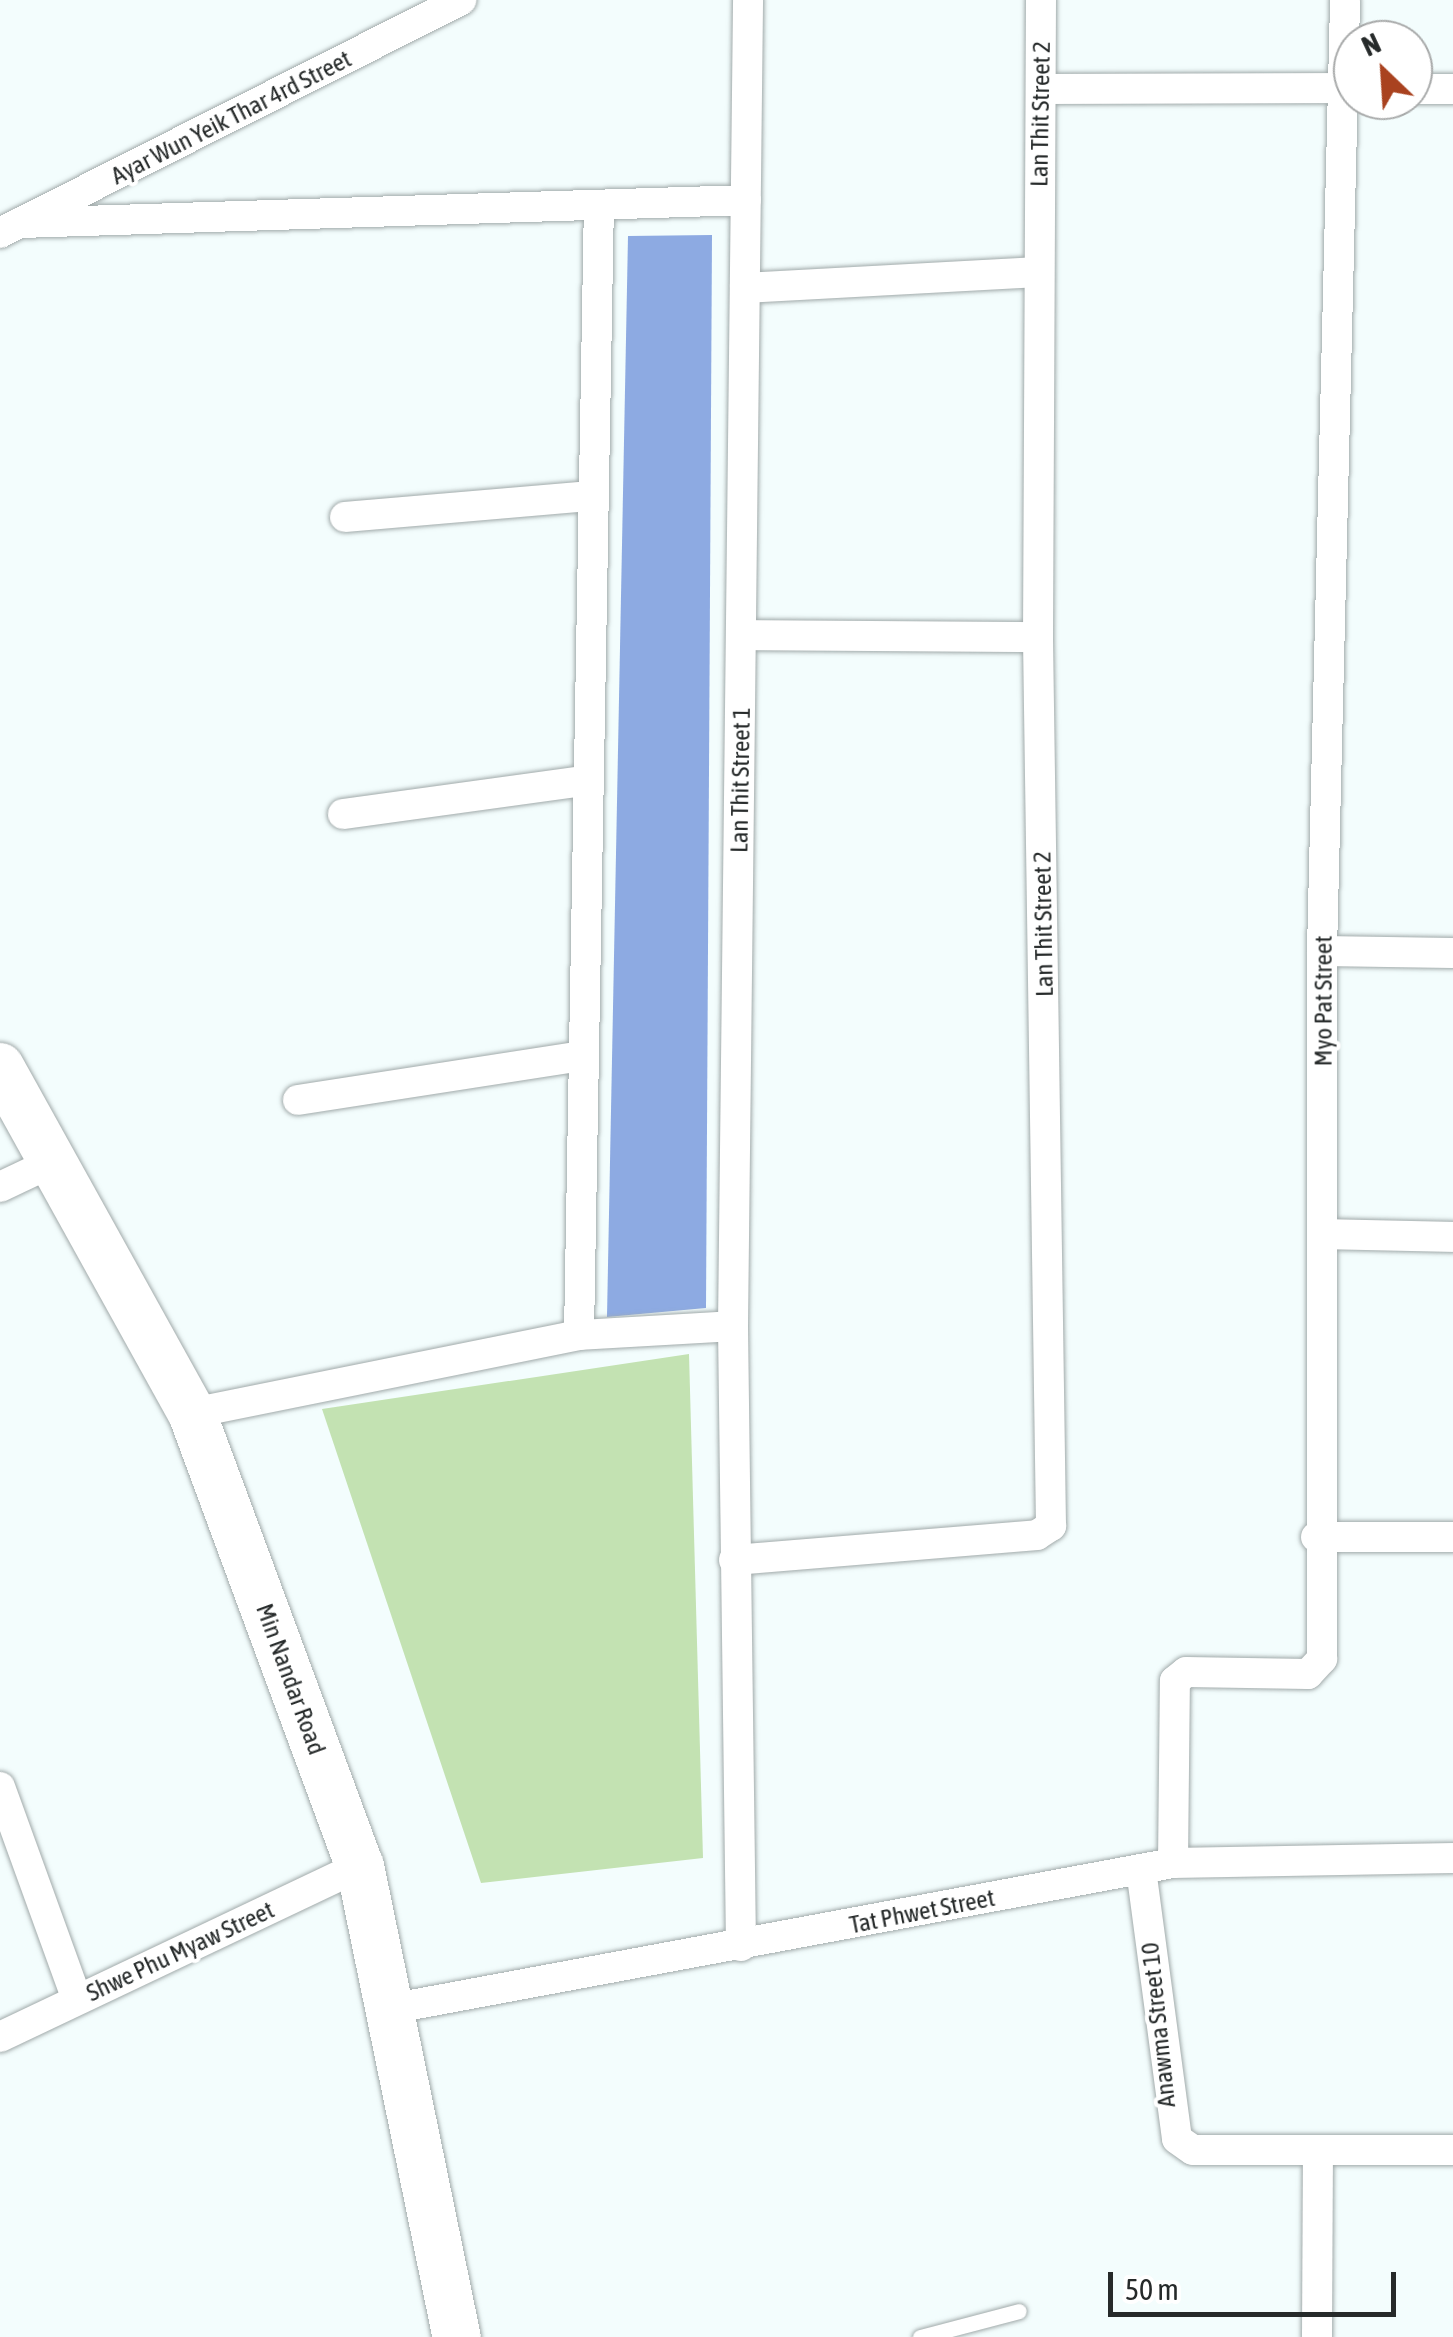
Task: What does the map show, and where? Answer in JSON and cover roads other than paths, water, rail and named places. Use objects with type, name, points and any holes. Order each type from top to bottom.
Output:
[{"type":"main road","name":"Min Nandar Road","points":[[0,1067],[59,1159],[192,1413],[360,1866],[395,2008],[457,2337]]},
{"type":"street","name":"Ayar Wun Yeik Thar 4rd Street","points":[[10,228],[461,0]]},
{"type":"street","name":"Lan Thit Street 1","points":[[741,1946],[734,1326],[748,0]]},
{"type":"street","name":"Lan Thit Street 2","points":[[734,1560],[1037,1535],[1052,1526],[1038,638],[1041,0]]},
{"type":"street","points":[[1042,89],[1333,88]]},
{"type":"street","name":"Myo Pat Street","points":[[1174,1863],[1175,1681],[1186,1672],[1320,1671],[1316,1537],[1324,1234],[1322,952],[1347,120]]},
{"type":"street","points":[[10,228],[746,200]]},
{"type":"street","points":[[579,1335],[584,781],[598,205]]},
{"type":"street","points":[[745,288],[1038,272]]},
{"type":"street","points":[[345,517],[591,496]]},
{"type":"street","points":[[742,635],[1038,638]]},
{"type":"street","points":[[344,814],[584,781]]},
{"type":"street","points":[[1322,952],[1453,953]]},
{"type":"street","points":[[298,1100],[582,1056]]},
{"type":"street","points":[[0,1187],[59,1159]]},
{"type":"street","points":[[1324,1234],[1453,1237]]},
{"type":"street","points":[[192,1413],[579,1335],[734,1326]]},
{"type":"street","points":[[1316,1537],[1453,1537]]},
{"type":"street","points":[[0,1786],[77,2000]]},
{"type":"street","name":"Tat Phwet Street","points":[[395,2008],[1174,1863],[1453,1858]]},
{"type":"street","name":"Shwe Phu Myaw Street","points":[[0,2037],[360,1866]]},
{"type":"street","name":"Anawma Street 10","points":[[1141,1869],[1177,2139],[1192,2150],[1453,2150]]},
{"type":"street","points":[[1317,2337],[1318,2151]]},
{"type":"lane","points":[[920,2337],[1019,2312]]},
{"type":"water","points":[[712,235],[706,1308],[607,1317],[628,236]]}]
